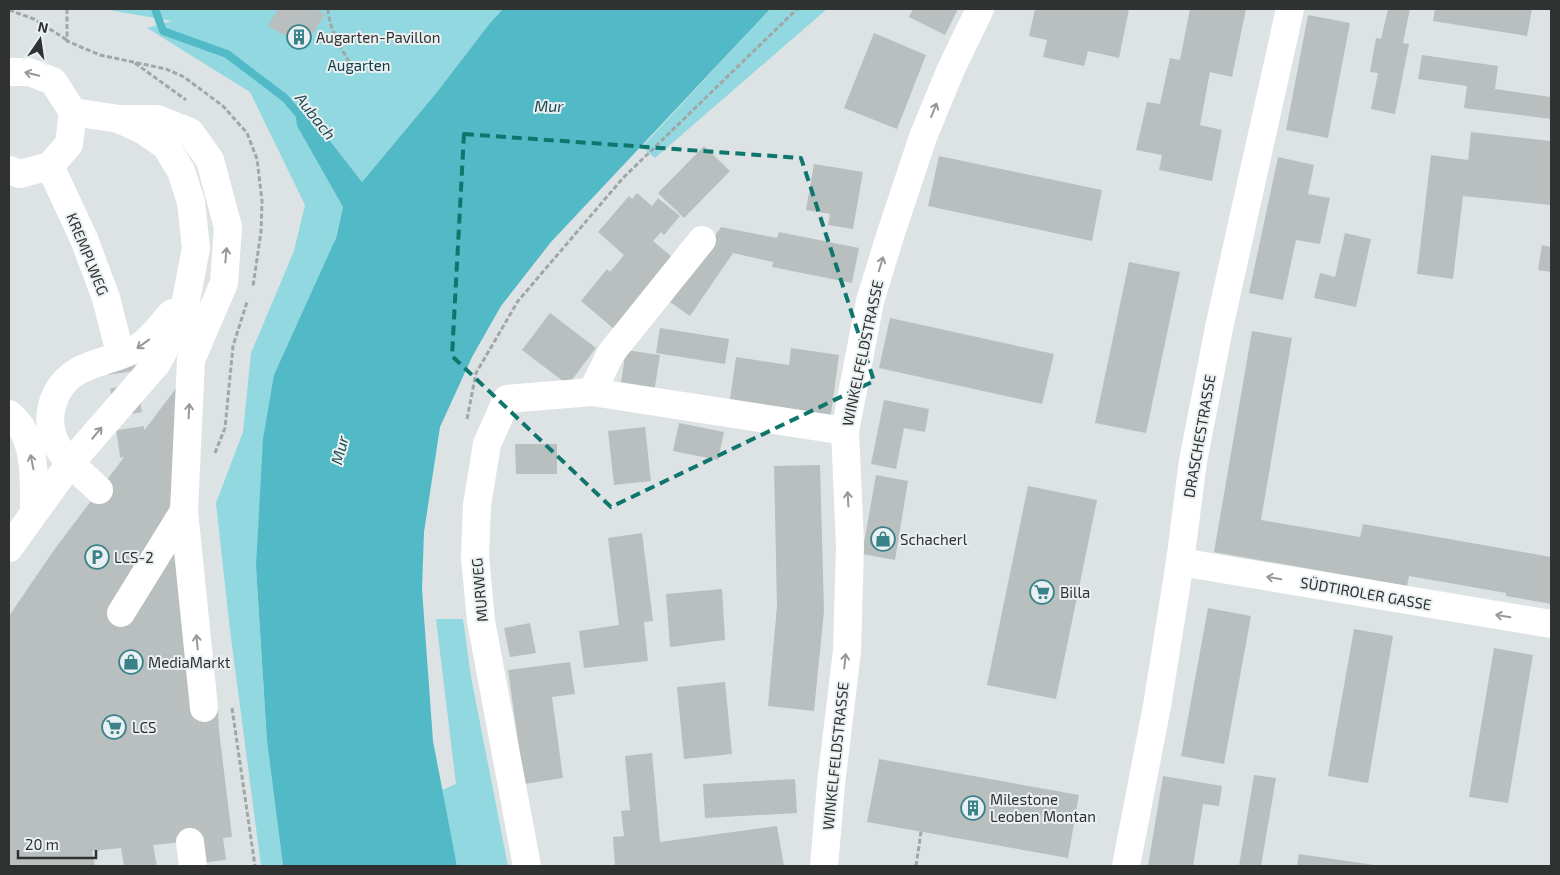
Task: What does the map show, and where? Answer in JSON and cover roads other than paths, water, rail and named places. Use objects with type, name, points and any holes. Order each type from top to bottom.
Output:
[{"type":"street","name":"WINKELFELDSTRASSE","points":[[824,866],[847,651],[850,545],[845,431],[870,301],[891,233],[923,137],[951,69],[980,9]]},
{"type":"street","name":"DRASCHESTRASSE","points":[[1126,866],[1157,706],[1180,562],[1193,461],[1220,323],[1290,9]]},
{"type":"street","points":[[9,72],[30,72],[53,81],[73,112],[69,144],[50,166],[20,174],[9,170]]},
{"type":"street","points":[[73,112],[119,119],[157,119],[190,132],[210,160],[228,227],[224,283],[191,360],[184,511],[204,708]]},
{"type":"street","points":[[9,548],[71,462],[157,363],[184,316],[196,248],[191,202],[181,171],[166,146],[144,131],[119,119]]},
{"type":"street","name":"KREMPLWEG","points":[[50,166],[84,239],[106,298],[118,345]]},
{"type":"street","points":[[592,392],[611,353],[702,240]]},
{"type":"street","points":[[99,490],[61,452],[51,425],[51,404],[64,382],[79,371],[123,355],[149,340],[187,294]]},
{"type":"street","name":"MURWEG","points":[[527,866],[481,621],[475,557],[477,505],[487,444],[507,399],[592,392],[845,431]]},
{"type":"street","points":[[9,414],[25,434],[34,466],[34,511]]},
{"type":"street","points":[[121,613],[184,511]]},
{"type":"street","name":"SÜDTIROLER GASSE","points":[[1180,562],[1551,624]]},
{"type":"water","name":"Mur","points":[[503,9],[770,9],[551,242],[501,306],[472,357],[440,427],[424,532],[422,589],[433,741],[457,866],[283,866],[267,741],[256,566],[263,439],[274,375],[336,238],[343,207],[297,126],[295,110],[310,115],[362,182]]},
{"type":"waterway","name":"Aubach","points":[[155,9],[163,31],[227,54],[285,98],[302,118]]},
{"type":"tunnel","points":[[118,345],[190,842]]},
{"type":"tunnel","points":[[204,708],[209,840],[213,866]]},
{"type":"place","name":"Augarten-Pavillon","points":[[299,37]]},
{"type":"place","name":"Schacherl","points":[[883,539]]},
{"type":"place","name":"LCS-2","points":[[97,557]]},
{"type":"place","name":"Billa","points":[[1042,592]]},
{"type":"place","name":"MediaMarkt","points":[[131,662]]},
{"type":"place","name":"LCS","points":[[114,727]]},
{"type":"place","name":"Milestone Leoben Montan","points":[[973,808]]},
{"type":"park label","name":"Augarten","points":[[359,65]]}]
